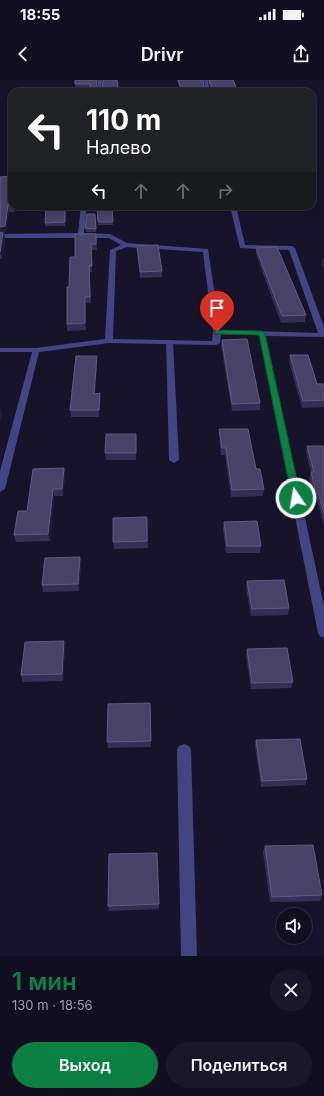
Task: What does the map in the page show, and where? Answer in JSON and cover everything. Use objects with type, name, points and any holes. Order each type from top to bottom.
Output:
[{"type":"street","points":[[81,235],[84,210]]},
{"type":"street","points":[[217,332],[323,335],[292,248],[242,247],[234,210]]},
{"type":"street","points":[[0,236],[110,236],[126,245]]},
{"type":"street","points":[[0,350],[36,350],[109,341],[216,343],[217,332],[206,250],[126,245],[113,250],[109,341]]},
{"type":"street","points":[[262,334],[324,633]]},
{"type":"street","points":[[169,342],[174,460]]},
{"type":"street","points":[[0,489],[36,350]]},
{"type":"street","points":[[184,750],[189,956]]},
{"type":"building","points":[[75,80],[97,80],[96,88],[90,88],[90,84],[75,84]]},
{"type":"building","points":[[103,80],[117,80],[118,88],[102,88]]},
{"type":"building","points":[[178,80],[203,80],[204,88],[181,88]]},
{"type":"building","points":[[209,80],[233,80],[236,88],[212,88]]},
{"type":"building","points":[[8,176],[8,205],[5,226],[0,227],[0,177]]},
{"type":"building","points":[[46,210],[65,210],[65,222],[45,223]]},
{"type":"building","points":[[97,210],[112,210],[113,222],[98,222]]},
{"type":"building","points":[[87,214],[95,214],[96,229],[85,228]]},
{"type":"building","points":[[0,232],[3,233],[0,252]]},
{"type":"building","points":[[75,234],[96,234],[96,244],[91,244],[92,266],[89,266],[90,297],[85,297],[85,323],[67,324],[67,287],[69,287],[70,257],[75,257]]},
{"type":"building","points":[[158,245],[162,271],[140,272],[137,246]]},
{"type":"building","points":[[277,247],[306,315],[282,316],[256,248]]},
{"type":"building","points":[[247,339],[260,403],[232,404],[222,340]]},
{"type":"building","points":[[290,355],[308,355],[317,384],[324,384],[324,400],[303,401]]},
{"type":"building","points":[[76,356],[97,356],[94,394],[100,393],[99,410],[70,410]]},
{"type":"building","points":[[219,429],[248,429],[256,469],[260,469],[264,489],[232,490],[226,448],[222,448]]},
{"type":"building","points":[[106,434],[136,434],[136,453],[105,453]]},
{"type":"building","points":[[307,446],[324,446],[324,513],[318,493],[316,493],[311,472],[314,472]]},
{"type":"building","points":[[64,468],[62,489],[53,489],[48,534],[14,535],[18,511],[27,511],[33,469]]},
{"type":"building","points":[[147,517],[147,541],[113,542],[113,518]]},
{"type":"building","points":[[257,521],[261,546],[227,546],[224,522]]},
{"type":"building","points":[[80,557],[78,584],[42,585],[45,558]]},
{"type":"building","points":[[284,580],[289,608],[252,609],[247,581]]},
{"type":"building","points":[[64,641],[62,674],[21,675],[25,642]]},
{"type":"building","points":[[287,648],[293,682],[252,683],[247,649]]},
{"type":"building","points":[[150,703],[151,741],[107,742],[108,704]]},
{"type":"building","points":[[300,739],[307,779],[262,781],[256,740]]},
{"type":"building","points":[[313,845],[322,895],[272,897],[265,846]]},
{"type":"building","points":[[157,853],[159,904],[108,906],[109,854]]},
{"type":"route","points":[[217,332],[262,334],[296,498]]}]
